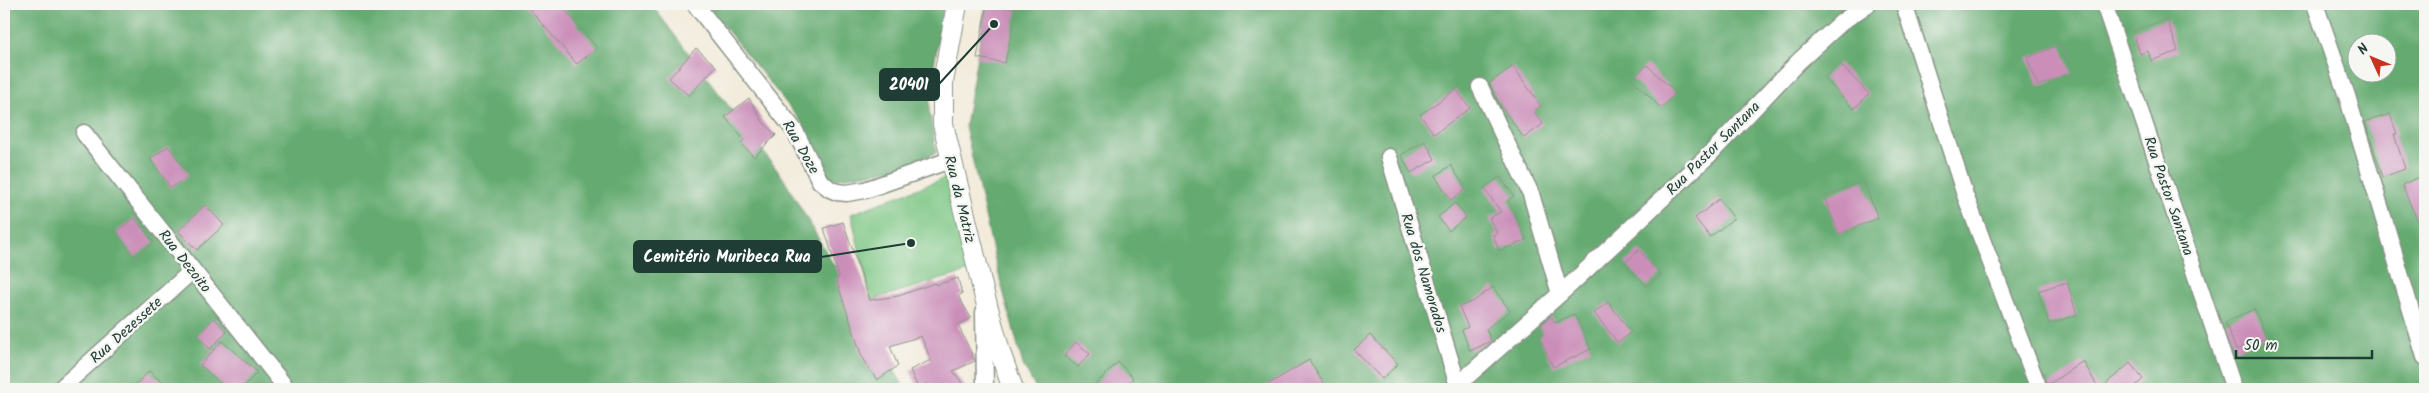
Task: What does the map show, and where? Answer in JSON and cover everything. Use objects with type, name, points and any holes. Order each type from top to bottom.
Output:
[{"type":"street","name":"Rua Doze","points":[[695,4],[796,131],[820,181],[830,188],[837,192],[847,193],[865,190],[950,160]]},
{"type":"street","name":"Rua da Matriz","points":[[957,4],[943,82],[944,124],[950,160],[984,294],[1002,360],[1013,389]]},
{"type":"street","name":"Rua Pastor Santana","points":[[1456,388],[1710,154],[1799,61],[1843,21],[1868,4]]},
{"type":"street","points":[[1904,4],[1965,195],[2039,389]]},
{"type":"street","name":"Rua Pastor Santana","points":[[2104,4],[2234,389]]},
{"type":"street","points":[[2315,4],[2347,96],[2425,357]]},
{"type":"street","points":[[1480,87],[1531,194],[1560,294]]},
{"type":"street","name":"Rua Dezoito","points":[[84,133],[287,389]]},
{"type":"street","name":"Rua dos Namorados","points":[[1389,157],[1456,388]]},
{"type":"street","name":"Rua Dezessete","points":[[60,389],[192,271]]},
{"type":"street","points":[[984,294],[985,389]]},
{"type":"green space","points":[[4,4],[651,4],[784,179],[905,389],[4,389]]},
{"type":"green space","points":[[706,4],[944,4],[932,77],[929,109],[936,153],[890,170],[820,181],[803,124]]},
{"type":"green space","points":[[986,4],[2425,4],[2425,389],[1036,389],[1023,365],[995,260],[965,126]]},
{"type":"green space","points":[[950,176],[970,271],[871,300],[851,214]]},
{"type":"building","points":[[525,4],[560,4],[597,48],[577,64]]},
{"type":"building","points":[[987,4],[1017,9],[1005,63],[977,58]]},
{"type":"building","points":[[2167,19],[2178,51],[2151,61],[2148,51],[2140,54],[2133,31]]},
{"type":"building","points":[[2061,44],[2072,73],[2038,86],[2027,58]]},
{"type":"building","points":[[696,48],[716,66],[689,96],[669,78]]},
{"type":"building","points":[[1839,63],[1869,94],[1854,109],[1824,78]]},
{"type":"building","points":[[1647,65],[1676,93],[1661,108],[1632,79]]},
{"type":"building","points":[[1513,66],[1541,106],[1534,111],[1543,124],[1524,138],[1499,103],[1489,83]]},
{"type":"building","points":[[1456,89],[1470,108],[1434,134],[1420,115]]},
{"type":"building","points":[[749,98],[763,122],[776,135],[754,157],[741,143],[744,140],[725,117]]},
{"type":"building","points":[[2390,114],[2405,169],[2383,177],[2365,122]]},
{"type":"building","points":[[1425,141],[1435,159],[1411,173],[1401,155]]},
{"type":"building","points":[[168,146],[189,175],[171,188],[150,159]]},
{"type":"building","points":[[1451,165],[1466,189],[1451,200],[1435,176]]},
{"type":"building","points":[[2425,174],[2425,238],[2402,185]]},
{"type":"building","points":[[1500,177],[1514,196],[1508,200],[1526,240],[1499,251],[1493,235],[1497,233],[1489,218],[1501,212],[1484,188]]},
{"type":"building","points":[[1863,181],[1878,218],[1839,234],[1824,197]]},
{"type":"building","points":[[1719,199],[1734,218],[1710,237],[1695,218]]},
{"type":"building","points":[[1455,203],[1466,217],[1449,231],[1438,217]]},
{"type":"building","points":[[205,205],[224,225],[197,250],[178,231]]},
{"type":"building","points":[[134,218],[154,242],[135,257],[116,232]]},
{"type":"building","points":[[843,222],[870,300],[898,296],[935,283],[936,285],[958,278],[962,294],[958,296],[971,318],[958,325],[975,361],[953,371],[967,389],[931,389],[927,383],[918,388],[910,370],[931,360],[921,336],[890,346],[898,366],[877,380],[863,360],[836,279],[839,277],[824,228]]},
{"type":"building","points":[[1639,250],[1661,275],[1647,286],[1625,263]]},
{"type":"building","points":[[2067,282],[2077,315],[2049,324],[2038,291]]},
{"type":"building","points":[[1493,287],[1510,311],[1486,329],[1491,341],[1470,351],[1462,330],[1468,327],[1459,307],[1474,301]]},
{"type":"building","points":[[1608,302],[1631,332],[1618,343],[1594,313]]},
{"type":"building","points":[[2254,309],[2267,337],[2236,350],[2225,322]]},
{"type":"building","points":[[1574,314],[1591,349],[1553,367],[1539,337],[1543,334],[1539,326],[1551,316],[1555,323]]},
{"type":"building","points":[[214,318],[227,332],[210,349],[197,335]]},
{"type":"building","points":[[1370,335],[1398,364],[1382,379],[1354,350]]},
{"type":"building","points":[[222,341],[257,372],[242,389],[227,389],[200,365]]},
{"type":"building","points":[[1076,342],[1090,354],[1078,367],[1064,356]]},
{"type":"building","points":[[1309,360],[1327,389],[1260,389]]},
{"type":"building","points":[[2083,361],[2099,389],[2049,389],[2048,385]]},
{"type":"building","points":[[1118,362],[1133,378],[1129,382],[1135,389],[1091,389]]},
{"type":"building","points":[[2130,363],[2143,379],[2132,389],[2100,389]]},
{"type":"building","points":[[149,371],[170,389],[132,389]]},
{"type":"place","name":"20401","points":[[994,24]]},
{"type":"place","name":"Cemitério Muribeca Rua","points":[[911,243]]}]
